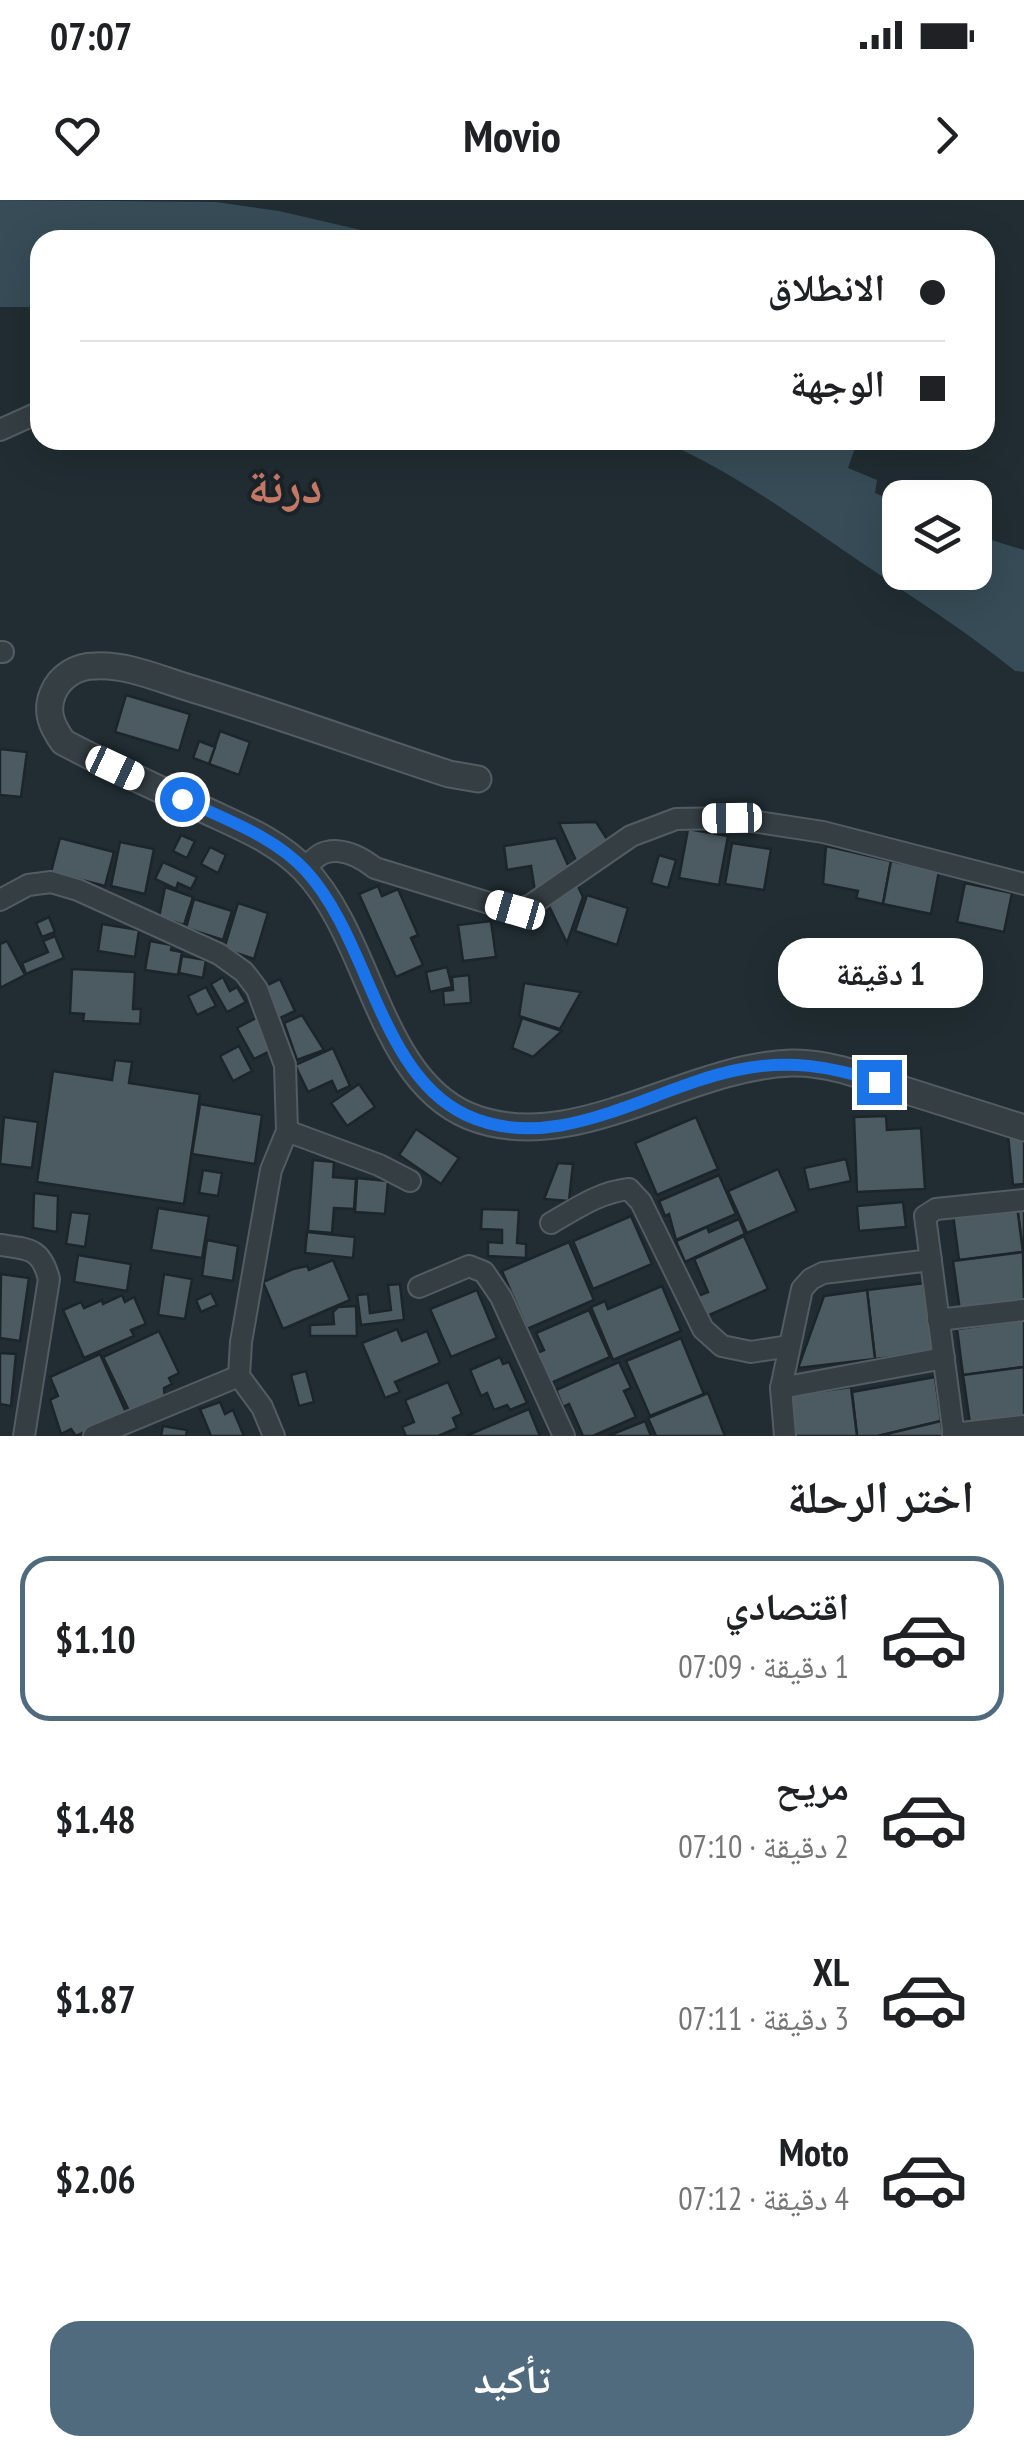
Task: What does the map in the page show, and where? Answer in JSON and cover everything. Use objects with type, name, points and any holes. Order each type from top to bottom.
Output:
[{"type":"street","points":[[0,430],[30,416]]},
{"type":"street","points":[[478,779],[449,774],[256,708],[122,668],[94,666],[74,670],[57,684],[49,704],[51,725],[64,742],[269,841],[306,871],[336,910],[413,1072],[451,1105],[496,1126],[562,1126],[736,1070],[795,1063],[843,1070],[1024,1128]]},
{"type":"street","points":[[306,871],[316,855],[346,852],[375,868],[515,910],[531,905],[631,836],[676,819],[732,818],[823,832],[1024,884]]},
{"type":"street","points":[[0,900],[28,884],[51,882],[78,890],[218,954],[244,972],[256,989],[272,1022],[285,1065],[287,1131],[271,1170],[240,1342],[238,1376],[262,1407],[274,1436]]},
{"type":"street","points":[[287,1131],[379,1165],[410,1181]]},
{"type":"street","points":[[551,1223],[593,1199],[629,1189],[641,1202],[703,1329],[722,1346],[750,1352],[789,1346]]},
{"type":"street","points":[[1024,1200],[936,1209],[925,1216],[953,1435],[1024,1426]]},
{"type":"street","points":[[0,1245],[30,1249],[44,1260],[49,1279],[24,1436]]},
{"type":"street","points":[[785,1436],[781,1388],[802,1290],[810,1279],[822,1273],[931,1260]]},
{"type":"street","points":[[419,1287],[469,1266],[484,1272],[501,1298],[564,1436]]},
{"type":"street","points":[[938,1320],[1024,1310]]},
{"type":"street","points":[[781,1388],[944,1358]]},
{"type":"street","points":[[94,1436],[238,1376]]},
{"type":"water","points":[[0,200],[216,202],[279,211],[361,230],[30,230],[30,307],[0,307]]},
{"type":"water","points":[[681,450],[854,450],[848,468],[877,480],[875,493],[882,496],[882,577],[771,501]]},
{"type":"water","points":[[992,540],[1024,550],[1024,672],[1015,671],[902,590],[992,590]]},
{"type":"building","points":[[126,695],[190,714],[179,751],[115,732]]},
{"type":"building","points":[[220,731],[250,742],[239,775],[209,764]]},
{"type":"building","points":[[199,741],[215,747],[209,764],[193,758]]},
{"type":"building","points":[[0,749],[27,752],[21,797],[0,795]]},
{"type":"building","points":[[596,822],[609,842],[577,863],[559,823]]},
{"type":"building","points":[[688,829],[728,836],[719,885],[679,878]]},
{"type":"building","points":[[181,835],[195,841],[187,858],[173,851]]},
{"type":"building","points":[[60,838],[114,852],[105,886],[51,872]]},
{"type":"building","points":[[556,838],[571,872],[536,898],[531,866],[507,870],[504,846]]},
{"type":"building","points":[[120,842],[154,849],[145,894],[111,886]]},
{"type":"building","points":[[732,843],[771,849],[764,890],[725,884]]},
{"type":"building","points":[[826,846],[891,861],[883,904],[856,898],[858,891],[823,884]]},
{"type":"building","points":[[210,847],[226,855],[218,873],[201,864]]},
{"type":"building","points":[[659,855],[676,860],[668,888],[651,883]]},
{"type":"building","points":[[891,861],[939,871],[931,914],[883,904]]},
{"type":"building","points":[[163,862],[197,877],[191,889],[178,883],[176,889],[155,879]]},
{"type":"building","points":[[965,883],[1012,893],[1004,932],[957,922]]},
{"type":"building","points":[[577,884],[583,897],[567,943],[547,902]]},
{"type":"building","points":[[378,886],[382,896],[398,889],[418,935],[411,938],[423,965],[396,977],[359,894]]},
{"type":"building","points":[[165,887],[193,897],[184,925],[159,917]]},
{"type":"building","points":[[587,895],[628,908],[617,945],[575,931]]},
{"type":"building","points":[[194,899],[232,911],[223,940],[186,928]]},
{"type":"building","points":[[238,903],[268,913],[254,959],[224,949]]},
{"type":"building","points":[[49,917],[55,932],[42,937],[36,923]]},
{"type":"building","points":[[491,921],[496,957],[463,961],[458,925]]},
{"type":"building","points":[[102,924],[139,930],[135,957],[98,951]]},
{"type":"building","points":[[55,936],[64,958],[26,974],[22,963],[48,952],[43,941]]},
{"type":"building","points":[[7,941],[25,975],[0,988],[0,944]]},
{"type":"building","points":[[150,941],[172,945],[171,950],[182,952],[178,975],[145,970]]},
{"type":"building","points":[[182,956],[206,960],[203,978],[179,973]]},
{"type":"building","points":[[447,967],[452,987],[430,992],[426,972]]},
{"type":"building","points":[[72,969],[135,972],[133,1009],[141,1009],[140,1024],[83,1021],[84,1014],[70,1013]]},
{"type":"building","points":[[469,975],[471,1003],[444,1005],[443,991],[453,990],[452,977]]},
{"type":"building","points":[[223,977],[230,991],[237,987],[246,1002],[227,1012],[211,984]]},
{"type":"building","points":[[280,979],[295,1011],[278,1019],[263,987]]},
{"type":"building","points":[[524,983],[581,992],[560,1029],[519,1016]]},
{"type":"building","points":[[206,987],[216,1006],[197,1015],[188,996]]},
{"type":"building","points":[[302,1015],[324,1050],[297,1060],[284,1023]]},
{"type":"building","points":[[258,1017],[272,1050],[254,1059],[237,1028]]},
{"type":"building","points":[[522,1018],[562,1031],[533,1057],[512,1048]]},
{"type":"building","points":[[239,1046],[252,1071],[233,1081],[220,1056]]},
{"type":"building","points":[[333,1048],[350,1086],[337,1092],[332,1081],[308,1092],[295,1065]]},
{"type":"building","points":[[115,1060],[132,1062],[129,1083],[200,1094],[184,1204],[37,1182],[53,1071],[112,1080]]},
{"type":"building","points":[[359,1084],[375,1107],[347,1126],[331,1103]]},
{"type":"building","points":[[200,1104],[262,1115],[255,1164],[192,1154]]},
{"type":"building","points":[[886,1116],[887,1130],[921,1128],[925,1189],[857,1192],[854,1117]]},
{"type":"building","points":[[4,1117],[38,1122],[32,1168],[0,1164]]},
{"type":"building","points":[[696,1117],[718,1169],[657,1195],[635,1143]]},
{"type":"building","points":[[416,1129],[459,1158],[441,1184],[399,1155]]},
{"type":"building","points":[[1008,1135],[1024,1139],[1024,1184],[1013,1185]]},
{"type":"building","points":[[846,1159],[851,1181],[809,1190],[804,1168]]},
{"type":"building","points":[[313,1160],[334,1162],[333,1177],[356,1179],[354,1209],[334,1208],[332,1233],[308,1231]]},
{"type":"building","points":[[558,1163],[573,1164],[569,1201],[544,1199]]},
{"type":"building","points":[[778,1169],[797,1211],[747,1233],[728,1191]]},
{"type":"building","points":[[203,1170],[222,1173],[218,1196],[199,1193]]},
{"type":"building","points":[[719,1175],[736,1214],[676,1240],[669,1214],[665,1216],[659,1201]]},
{"type":"building","points":[[357,1178],[388,1181],[385,1214],[355,1212]]},
{"type":"building","points":[[34,1193],[58,1196],[57,1232],[33,1228]]},
{"type":"building","points":[[903,1202],[906,1227],[859,1231],[857,1206]]},
{"type":"building","points":[[1024,1205],[1024,1252],[1023,1252],[1017,1206]]},
{"type":"building","points":[[1017,1206],[1023,1252],[959,1260],[953,1215]]},
{"type":"building","points":[[158,1208],[209,1216],[202,1258],[151,1250]]},
{"type":"building","points":[[482,1209],[519,1210],[517,1243],[526,1244],[526,1258],[488,1256],[488,1242],[502,1243],[502,1230],[481,1229]]},
{"type":"building","points":[[71,1212],[90,1214],[85,1247],[66,1244]]},
{"type":"building","points":[[631,1216],[652,1264],[593,1289],[573,1241]]},
{"type":"building","points":[[739,1219],[745,1234],[685,1262],[676,1241]]},
{"type":"building","points":[[307,1232],[355,1237],[353,1258],[305,1253]]},
{"type":"building","points":[[744,1236],[768,1289],[707,1316],[698,1296],[708,1292],[694,1259]]},
{"type":"building","points":[[207,1240],[238,1246],[233,1281],[202,1276]]},
{"type":"building","points":[[569,1242],[594,1300],[527,1329],[502,1271]]},
{"type":"building","points":[[1023,1252],[1024,1303],[960,1311],[953,1261]]},
{"type":"building","points":[[78,1255],[131,1264],[127,1291],[74,1282]]},
{"type":"building","points":[[333,1260],[350,1300],[283,1329],[263,1282],[293,1269],[307,1266],[309,1270]]},
{"type":"building","points":[[1,1274],[29,1278],[20,1341],[0,1338]]},
{"type":"building","points":[[164,1274],[192,1279],[185,1319],[158,1315]]},
{"type":"building","points":[[925,1283],[933,1353],[875,1359],[867,1290]]},
{"type":"building","points":[[400,1284],[404,1320],[361,1325],[357,1295],[368,1294],[370,1313],[391,1310],[388,1285]]},
{"type":"building","points":[[662,1286],[681,1331],[613,1360],[591,1307],[605,1301],[608,1309]]},
{"type":"building","points":[[477,1290],[497,1338],[451,1357],[430,1309]]},
{"type":"building","points":[[867,1290],[875,1359],[798,1368],[824,1296]]},
{"type":"building","points":[[211,1293],[217,1305],[201,1312],[196,1300]]},
{"type":"building","points":[[122,1295],[125,1302],[134,1297],[146,1324],[131,1330],[134,1336],[84,1358],[63,1310],[81,1302],[84,1308],[102,1300],[103,1304]]},
{"type":"building","points":[[356,1306],[357,1336],[310,1336],[310,1325],[334,1324],[333,1312],[338,1307]]},
{"type":"building","points":[[589,1310],[610,1357],[551,1383],[537,1353],[544,1350],[536,1333]]},
{"type":"building","points":[[1024,1320],[1024,1367],[963,1375],[957,1329]]},
{"type":"building","points":[[397,1329],[402,1341],[427,1331],[440,1363],[395,1382],[400,1392],[385,1398],[362,1343]]},
{"type":"building","points":[[159,1331],[179,1373],[169,1378],[172,1384],[164,1388],[165,1399],[131,1415],[103,1357]]},
{"type":"building","points":[[681,1338],[704,1394],[650,1416],[626,1361]]},
{"type":"building","points":[[0,1353],[16,1354],[11,1406],[0,1404]]},
{"type":"building","points":[[100,1354],[129,1419],[103,1424],[76,1436],[71,1429],[61,1434],[50,1400],[58,1396],[50,1377]]},
{"type":"building","points":[[500,1357],[503,1364],[509,1362],[527,1403],[510,1410],[507,1405],[494,1410],[487,1393],[481,1396],[470,1370]]},
{"type":"building","points":[[619,1362],[631,1388],[624,1391],[636,1417],[593,1436],[583,1436],[569,1404],[563,1407],[556,1390]]},
{"type":"building","points":[[1024,1367],[1024,1417],[970,1424],[963,1375]]},
{"type":"building","points":[[306,1371],[314,1402],[299,1406],[291,1375]]},
{"type":"building","points":[[935,1377],[941,1421],[878,1436],[857,1436],[852,1392]]},
{"type":"building","points":[[448,1382],[462,1414],[453,1418],[457,1428],[438,1436],[406,1436],[402,1427],[414,1422],[405,1400]]},
{"type":"building","points":[[851,1387],[857,1436],[791,1436],[786,1396]]},
{"type":"building","points":[[708,1393],[725,1436],[656,1436],[648,1418]]},
{"type":"building","points":[[220,1402],[225,1414],[233,1410],[244,1436],[211,1436],[200,1409]]},
{"type":"building","points":[[529,1409],[540,1436],[466,1436]]},
{"type":"building","points":[[645,1421],[651,1436],[608,1436]]},
{"type":"building","points":[[941,1421],[943,1436],[878,1436]]},
{"type":"building","points":[[163,1426],[187,1430],[186,1436],[161,1436]]},
{"type":"district","name":"درنة","points":[[285,486]]},
{"type":"route","points":[[182,799],[269,841],[306,871],[336,910],[413,1072],[437,1096],[465,1114],[496,1126],[562,1126],[736,1070],[795,1063],[843,1070],[879,1082]]}]
